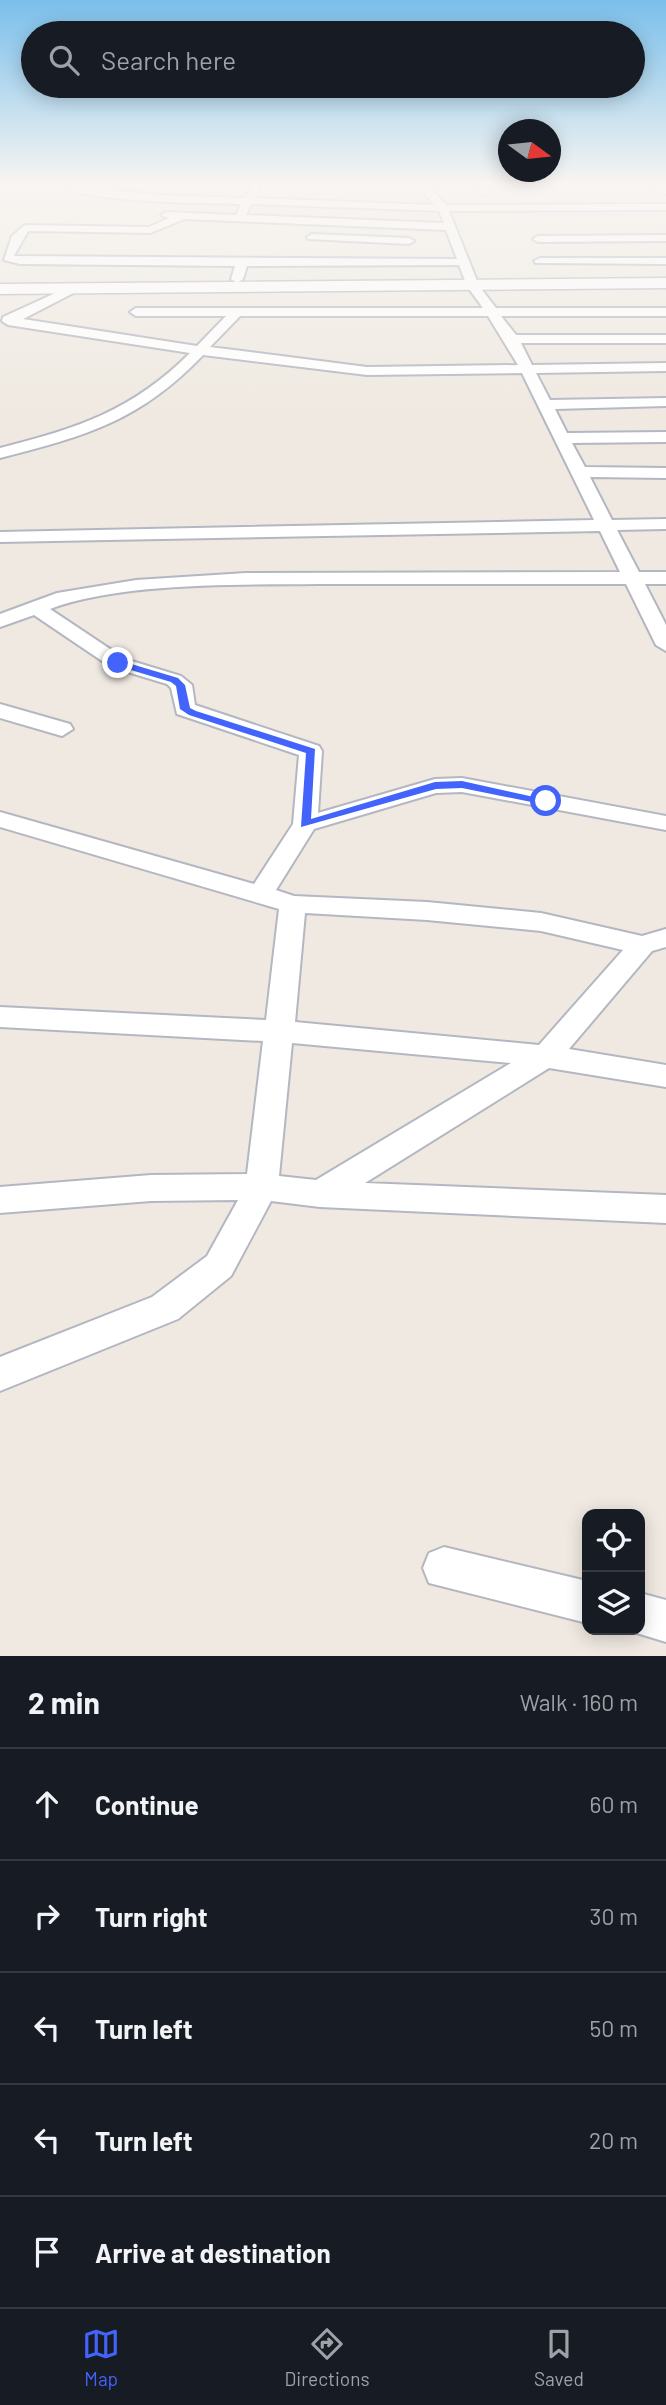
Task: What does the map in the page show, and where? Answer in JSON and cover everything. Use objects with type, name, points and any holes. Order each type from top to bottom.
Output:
[{"type":"street","points":[[211,262],[401,262]]},
{"type":"street","points":[[463,262],[473,286],[512,339],[664,638]]},
{"type":"street","points":[[541,262],[550,286]]},
{"type":"street","points":[[235,288],[242,263]]},
{"type":"street","points":[[0,289],[666,283]]},
{"type":"street","points":[[7,318],[77,288]]},
{"type":"street","points":[[136,312],[666,312]]},
{"type":"street","points":[[0,453],[61,436],[123,413],[146,399],[236,314]]},
{"type":"street","points":[[7,318],[199,350],[367,371],[666,367]]},
{"type":"street","points":[[512,339],[666,339]]},
{"type":"street","points":[[547,405],[666,402]]},
{"type":"street","points":[[562,438],[666,437]]},
{"type":"street","points":[[579,472],[666,473]]},
{"type":"street","points":[[0,537],[666,524]]},
{"type":"street","points":[[0,621],[64,597],[136,586],[246,579],[666,578]]},
{"type":"street","points":[[36,608],[118,663],[174,680],[180,685],[185,709],[311,751],[305,824],[260,895]]},
{"type":"street","points":[[0,710],[62,729]]},
{"type":"street","points":[[305,824],[435,786],[462,785],[666,823]]},
{"type":"street","points":[[0,819],[293,904],[427,911],[541,922],[654,942]]},
{"type":"street","points":[[0,1374],[165,1308],[219,1266],[262,1187],[293,904]]},
{"type":"street","points":[[320,1194],[547,1055],[654,942]]},
{"type":"street","points":[[0,1017],[279,1030],[547,1055],[666,1076]]},
{"type":"street","points":[[0,1200],[151,1188],[262,1187],[320,1194],[666,1209]]},
{"type":"street","points":[[444,1567],[582,1601]]},
{"type":"street","points":[[645,1615],[666,1621]]},
{"type":"route","points":[[118,663],[174,680],[180,685],[185,709],[192,713],[311,751],[305,824],[435,786],[462,785],[546,801]]}]
